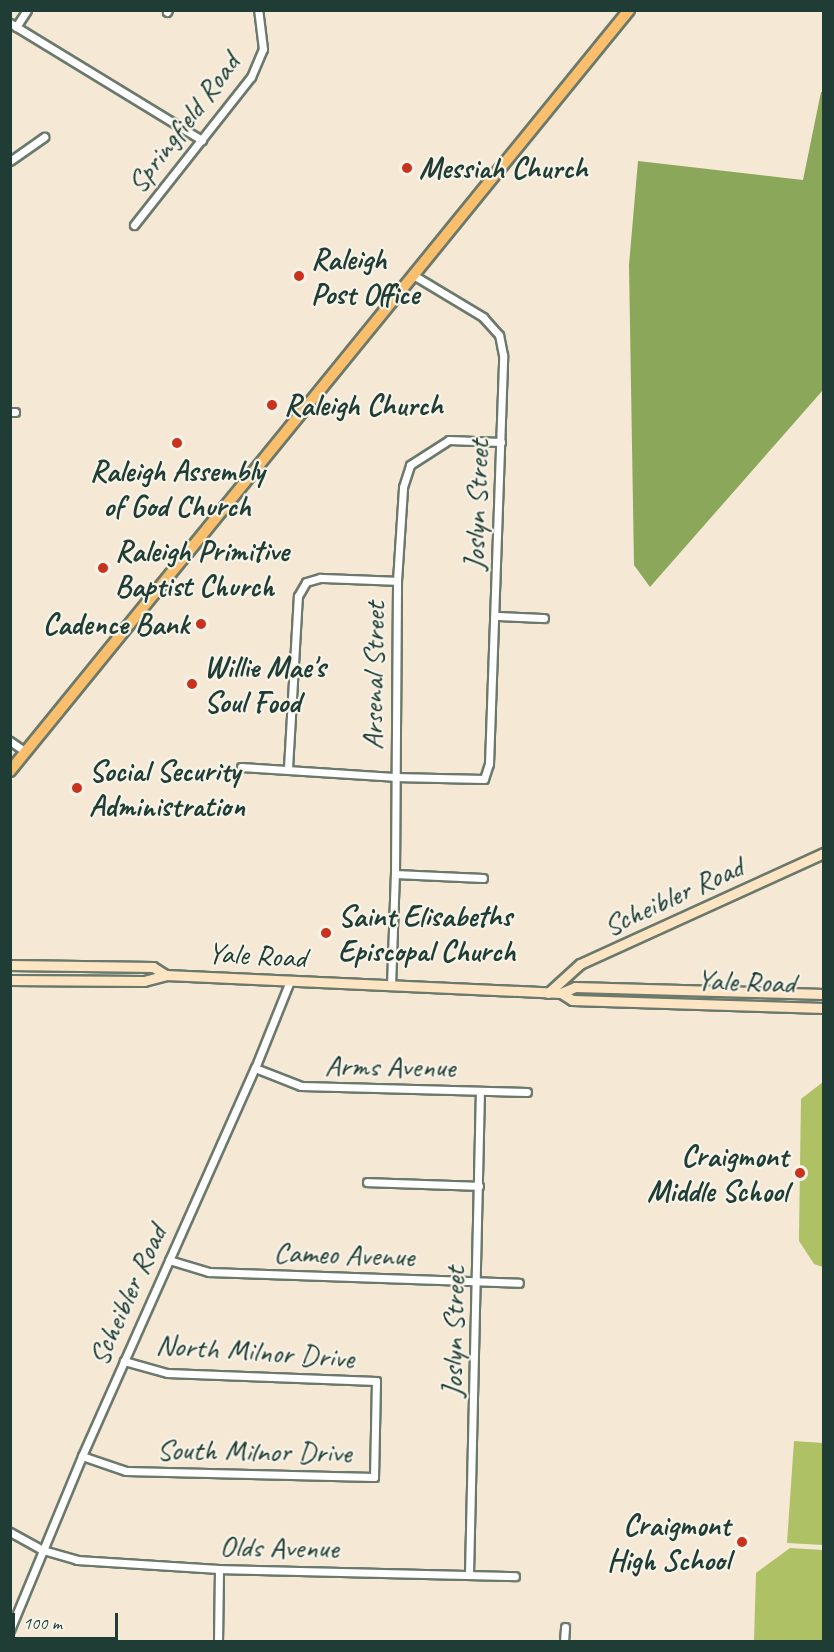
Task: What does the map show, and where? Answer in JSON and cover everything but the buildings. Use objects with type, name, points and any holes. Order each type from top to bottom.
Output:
[{"type":"main road","points":[[10,771],[630,10]]},
{"type":"main road","name":"Scheibler Road","points":[[548,993],[580,964],[824,853]]},
{"type":"main road","name":"Yale Road","points":[[10,964],[153,967],[166,975]]},
{"type":"main road","name":"Yale Road","points":[[10,980],[144,981],[166,975],[548,993],[561,993],[575,987],[824,994]]},
{"type":"main road","name":"Yale Road","points":[[561,993],[572,1000],[824,1008]]},
{"type":"street","points":[[27,10],[13,25],[202,140]]},
{"type":"street","name":"Springfield Road","points":[[134,225],[251,77],[263,50],[258,10]]},
{"type":"street","points":[[10,161],[44,137]]},
{"type":"street","name":"Joslyn Street","points":[[394,777],[484,779],[489,764],[496,615],[503,355],[499,334],[483,317],[415,276]]},
{"type":"street","name":"Arsenal Street","points":[[391,986],[395,874],[397,581],[403,487],[410,465],[449,440],[501,442]]},
{"type":"street","points":[[288,768],[298,596],[306,582],[320,578],[397,581]]},
{"type":"street","points":[[496,615],[544,618]]},
{"type":"street","points":[[10,741],[26,752]]},
{"type":"street","points":[[241,767],[288,768],[394,777]]},
{"type":"street","points":[[395,874],[483,878]]},
{"type":"street","name":"Scheibler Road","points":[[10,1630],[82,1456],[255,1068],[290,981]]},
{"type":"street","name":"Arms Avenue","points":[[255,1068],[302,1086],[527,1092]]},
{"type":"street","name":"Joslyn Street","points":[[469,1574],[478,1282],[480,1091]]},
{"type":"street","points":[[367,1182],[479,1186]]},
{"type":"street","name":"Cameo Avenue","points":[[169,1260],[209,1272],[519,1283]]},
{"type":"street","name":"North Milnor Drive","points":[[124,1361],[167,1373],[376,1381],[376,1424]]},
{"type":"street","name":"South Milnor Drive","points":[[82,1456],[126,1471],[374,1477],[376,1424]]},
{"type":"street","name":"Olds Avenue","points":[[10,1532],[43,1550],[77,1560],[219,1569],[515,1576]]},
{"type":"street","points":[[218,1641],[219,1569]]},
{"type":"street","points":[[564,1641],[565,1627]]},
{"type":"green space","points":[[821,92],[824,92],[823,390],[650,587],[634,565],[629,265],[638,161],[803,180]]},
{"type":"green space","points":[[823,1082],[823,1267],[814,1264],[799,1241],[799,1235],[801,1099]]},
{"type":"green space","points":[[794,1441],[823,1443],[823,1545],[787,1543]]},
{"type":"green space","points":[[790,1548],[823,1550],[823,1641],[754,1641],[756,1573]]},
{"type":"place","name":"Messiah Church","points":[[407,168]]},
{"type":"place","name":"Raleigh Post Office","points":[[299,276]]},
{"type":"place","name":"Raleigh Church","points":[[272,405]]},
{"type":"place","name":"Raleigh Assembly of God Church","points":[[177,443]]},
{"type":"place","name":"Raleigh Primitive Baptist Church","points":[[103,568]]},
{"type":"place","name":"Cadence Bank","points":[[201,624]]},
{"type":"place","name":"Willie Mae's Soul Food","points":[[192,684]]},
{"type":"place","name":"Social Security Administration","points":[[77,788]]},
{"type":"place","name":"Saint Elisabeths Episcopal Church","points":[[326,933]]},
{"type":"place","name":"Craigmont Middle School","points":[[800,1173]]},
{"type":"place","name":"Craigmont High School","points":[[742,1542]]}]
